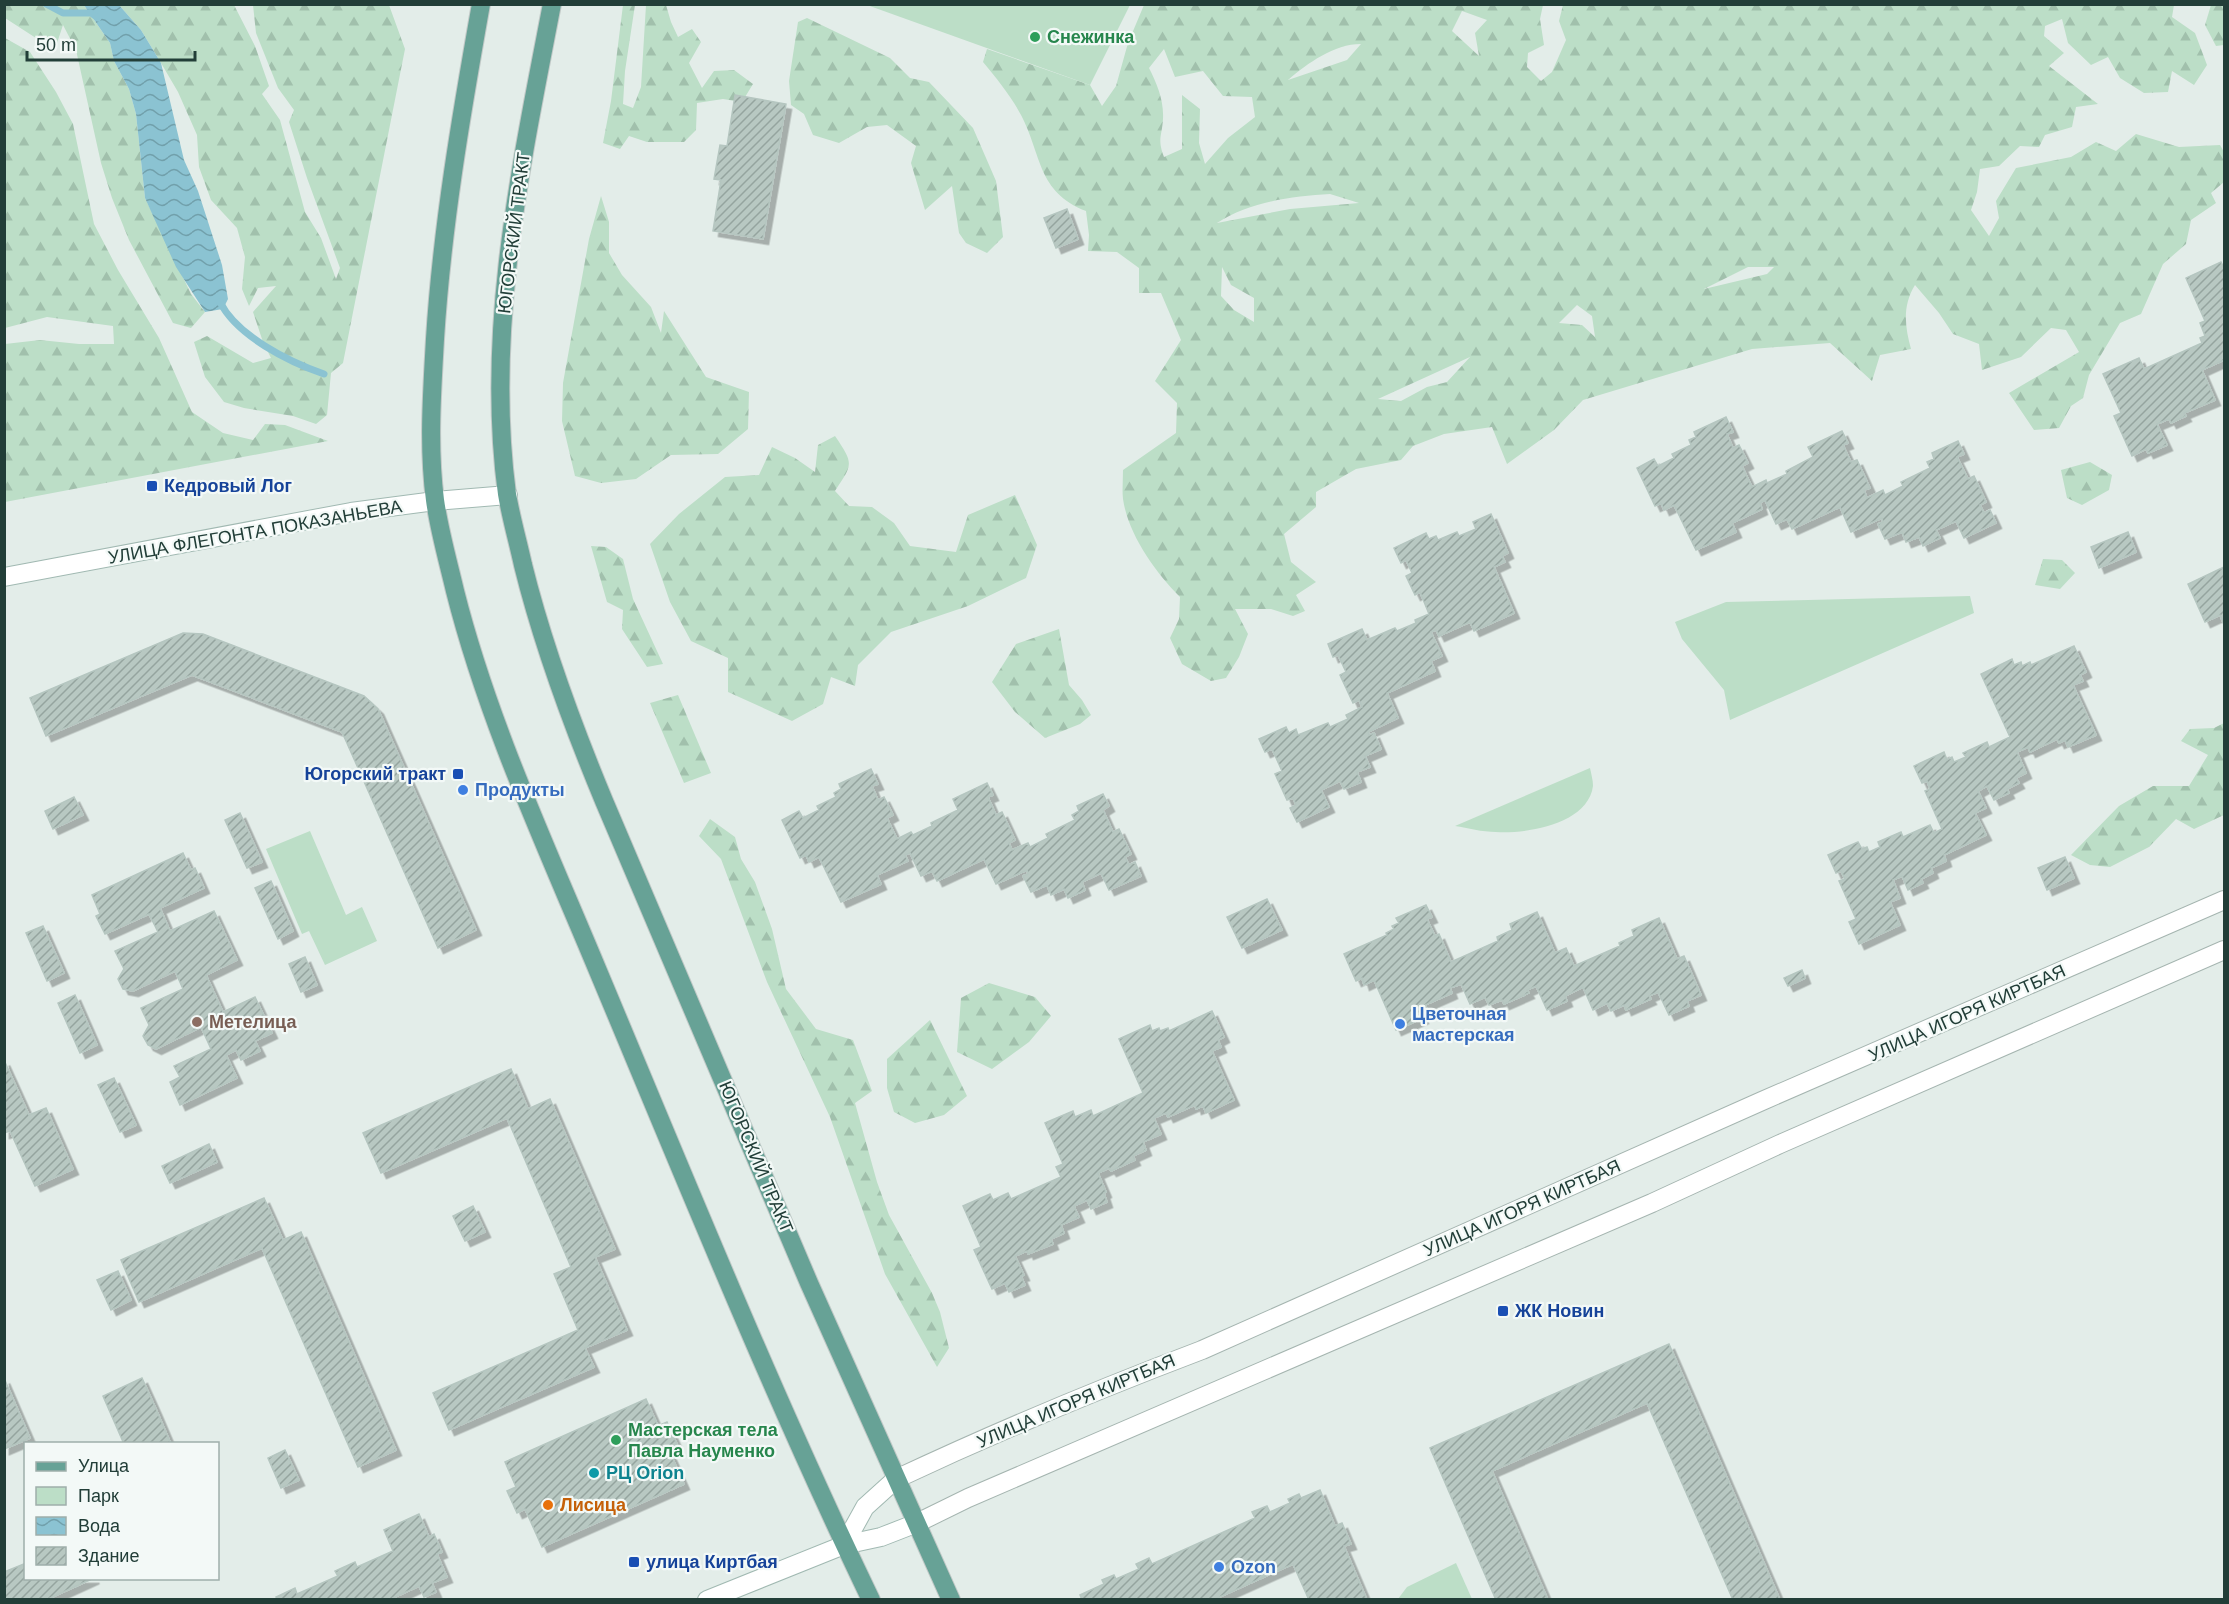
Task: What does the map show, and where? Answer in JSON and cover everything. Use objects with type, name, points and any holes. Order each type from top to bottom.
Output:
[{"type":"main road","points":[[481,4],[464,96],[444,234],[439,281],[432,416],[435,501],[462,618],[482,683],[551,860],[844,1545],[871,1599]]},
{"type":"main road","name":"ЮГОРСКИЙ ТРАКТ","points":[[552,4],[506,267],[502,331],[501,408],[507,495],[532,601],[576,732],[809,1283],[951,1599]]},
{"type":"street","name":"УЛИЦА ФЛЕГОНТА ПОКАЗАНЬЕВА","points":[[4,577],[351,512],[435,501],[507,495]]},
{"type":"street","name":"УЛИЦА ИГОРЯ КИРТБАЯ","points":[[844,1545],[865,1507],[896,1479],[949,1454],[1125,1379],[1202,1350],[1762,1101],[2224,900]]},
{"type":"street","points":[[707,1599],[791,1564],[844,1545],[881,1537],[917,1523],[968,1498],[1641,1208],[1780,1144],[2224,950]]},
{"type":"green space","name":"Снежинка","points":[[1130,4],[1090,85],[867,5]]},
{"type":"green space","points":[[5,5],[84,5],[110,43],[114,61],[129,89],[136,114],[145,198],[191,294],[205,312],[191,328],[173,323],[129,240],[101,163],[76,50],[63,25],[57,43],[39,40],[5,18]]},
{"type":"green space","points":[[119,5],[234,5],[255,46],[269,86],[262,94],[280,120],[305,212],[321,238],[336,279],[340,268],[289,122],[294,110],[278,88],[256,33],[253,5],[389,5],[405,49],[343,363],[331,373],[327,415],[316,424],[293,416],[244,408],[224,402],[205,377],[194,342],[207,336],[253,363],[271,358],[253,312],[276,286],[258,288],[249,306],[242,289],[245,257],[237,228],[211,200],[199,167],[197,135],[178,92],[161,63],[141,30]]},
{"type":"green space","points":[[623,5],[635,5],[625,71],[623,104],[633,108],[641,87],[646,5],[666,5],[678,37],[692,29],[701,42],[689,63],[702,88],[714,71],[734,70],[753,84],[742,102],[723,99],[697,103],[696,130],[684,142],[647,142],[629,136],[620,149],[603,143],[611,101]]},
{"type":"green space","points":[[1144,5],[1543,5],[1540,19],[1544,45],[1528,53],[1527,67],[1541,81],[1552,72],[1566,40],[1559,21],[1563,5],[2174,5],[2172,17],[2195,33],[2207,65],[2194,85],[2172,71],[2168,92],[2144,93],[2120,78],[2108,57],[2091,65],[2068,43],[2062,19],[2045,26],[2044,36],[2064,53],[2049,66],[2098,104],[2076,107],[2072,127],[2045,135],[2039,147],[2020,146],[1999,166],[1980,169],[1977,192],[1971,210],[1989,236],[1999,218],[1996,201],[2016,168],[2071,157],[2096,142],[2116,151],[2136,134],[2179,147],[2220,145],[2224,152],[2224,182],[2211,193],[2216,203],[2191,220],[2186,244],[2163,264],[2141,314],[2120,323],[2089,375],[2083,398],[2071,406],[2059,428],[2034,430],[2009,393],[2079,352],[2066,330],[2051,328],[2021,357],[1982,370],[1979,344],[1953,334],[1939,313],[1915,285],[1906,309],[1907,333],[1911,349],[1880,355],[1872,381],[1830,343],[1752,349],[1583,400],[1554,430],[1507,464],[1492,427],[1444,434],[1413,446],[1401,460],[1356,469],[1316,492],[1316,507],[1284,534],[1291,562],[1316,582],[1296,595],[1305,611],[1293,616],[1271,609],[1235,609],[1248,634],[1239,657],[1226,678],[1211,681],[1182,664],[1170,638],[1179,619],[1180,597],[1144,552],[1130,526],[1123,499],[1123,470],[1176,433],[1177,403],[1155,381],[1181,340],[1161,293],[1139,293],[1139,268],[1117,252],[1088,251],[1086,211],[1058,194],[1049,183],[1021,115],[983,62],[987,49],[1090,85],[1102,106],[1116,86],[1128,43]],"holes":[[[1462,11],[1487,20],[1475,33],[1479,56],[1452,31]],[[1361,44],[1347,60],[1288,80],[1313,61],[1341,47]],[[1164,49],[1175,77],[1203,71],[1223,96],[1252,97],[1255,117],[1228,138],[1205,164],[1199,143],[1200,109],[1182,95],[1182,149],[1164,157],[1160,141],[1163,119],[1159,92],[1149,68]],[[1330,194],[1359,203],[1290,209],[1217,223],[1257,205],[1301,196]],[[1222,267],[1231,285],[1254,298],[1254,322],[1234,310],[1221,296]],[[1748,267],[1774,267],[1767,274],[1704,289]],[[1577,305],[1592,316],[1595,337],[1582,325],[1559,323]],[[1470,357],[1447,382],[1427,387],[1401,401],[1378,399]]]},
{"type":"green space","points":[[2211,5],[2224,5],[2224,45],[2216,46],[2205,25]]},
{"type":"green space","points":[[807,18],[890,58],[910,78],[929,82],[973,128],[996,181],[1003,237],[987,253],[966,243],[959,233],[952,186],[925,210],[911,163],[916,146],[887,125],[867,127],[839,143],[813,135],[804,114],[791,105],[789,81],[798,22]]},
{"type":"green space","points":[[5,38],[30,52],[56,92],[73,124],[94,224],[118,270],[159,338],[192,412],[223,433],[253,440],[265,424],[285,425],[328,441],[5,502],[5,344],[40,340],[79,344],[114,344],[113,326],[47,317],[5,328]]},
{"type":"green space","points":[[601,196],[609,222],[609,253],[622,275],[651,307],[661,333],[664,311],[706,377],[749,392],[748,429],[718,454],[671,455],[636,479],[601,483],[575,476],[562,421],[563,383],[589,239]]},
{"type":"green space","points":[[835,436],[846,453],[849,464],[835,491],[849,506],[872,507],[894,523],[910,546],[956,552],[968,515],[1015,495],[1037,545],[1026,578],[968,606],[891,632],[858,665],[855,686],[831,677],[823,704],[792,721],[728,692],[728,658],[691,641],[670,602],[650,544],[679,514],[725,477],[759,475],[772,447],[795,458],[815,472],[818,445]]},
{"type":"green space","points":[[2090,462],[2112,475],[2109,490],[2082,505],[2067,498],[2061,470]]},
{"type":"green space","points":[[591,546],[606,547],[623,559],[633,599],[663,664],[647,667],[622,629],[623,610],[607,602]]},
{"type":"green space","points":[[2043,559],[2062,560],[2075,573],[2060,589],[2035,585]]},
{"type":"green space","points":[[1970,596],[1974,613],[1730,720],[1724,690],[1682,639],[1675,622],[1726,602]]},
{"type":"green space","points":[[1059,629],[1069,685],[1091,715],[1080,724],[1045,738],[1015,712],[992,682],[1016,644]]},
{"type":"green space","points":[[678,695],[711,773],[684,783],[650,703]]},
{"type":"green space","points":[[2224,723],[2224,815],[2194,829],[2176,819],[2149,847],[2110,867],[2090,865],[2071,855],[2119,806],[2153,786],[2189,786],[2208,755],[2181,741],[2190,729],[2214,728]]},
{"type":"green space","points":[[1590,768],[1593,786],[1589,799],[1580,810],[1568,818],[1524,831],[1486,831],[1455,826]]},
{"type":"green space","points":[[710,819],[735,837],[741,859],[755,882],[772,929],[786,989],[816,1029],[853,1040],[872,1091],[855,1103],[877,1182],[889,1215],[940,1312],[949,1348],[937,1367],[885,1274],[830,1117],[767,982],[721,859],[699,836]]},
{"type":"green space","points":[[310,831],[346,915],[362,907],[377,941],[325,965],[309,931],[302,934],[266,849]]},
{"type":"green space","points":[[989,983],[1035,997],[1051,1016],[1029,1042],[992,1069],[957,1052],[961,998]]},
{"type":"green space","points":[[930,1020],[967,1096],[944,1115],[915,1123],[894,1112],[887,1088],[887,1059]]},
{"type":"green space","points":[[1456,1563],[1472,1599],[1398,1599],[1407,1587]]},
{"type":"water","points":[[84,5],[119,5],[141,30],[161,63],[184,160],[198,191],[222,265],[228,299],[223,309],[205,312],[176,267],[145,198],[136,114],[129,89],[114,61],[110,43]]},
{"type":"building","points":[[735,95],[786,104],[763,239],[713,231],[721,180],[714,179],[720,145],[727,146]]},
{"type":"building","points":[[1067,209],[1078,239],[1056,248],[1044,218]]},
{"type":"building","points":[[2221,262],[2224,268],[2224,360],[2202,370],[2215,400],[2184,413],[2186,416],[2171,423],[2169,419],[2157,424],[2167,445],[2148,453],[2146,449],[2132,456],[2114,416],[2121,413],[2103,374],[2139,358],[2144,369],[2202,343],[2200,338],[2205,336],[2200,323],[2205,321],[2186,278]]},
{"type":"building","points":[[1726,417],[1733,432],[1727,434],[1733,448],[1739,445],[1748,463],[1742,466],[1752,487],[1787,474],[1786,471],[1813,457],[1808,447],[1842,431],[1848,443],[1843,445],[1851,462],[1857,460],[1870,488],[1864,490],[1867,498],[1883,490],[1885,495],[1903,486],[1901,482],[1930,468],[1927,462],[1934,459],[1932,453],[1958,441],[1964,454],[1957,457],[1968,479],[1974,476],[1986,502],[1980,505],[1984,513],[1990,510],[1996,523],[1964,538],[1956,521],[1936,530],[1940,538],[1923,546],[1919,537],[1906,542],[1902,532],[1885,539],[1878,524],[1883,522],[1882,518],[1851,532],[1840,507],[1792,529],[1787,519],[1776,524],[1765,500],[1760,503],[1762,509],[1732,523],[1736,532],[1696,550],[1674,505],[1664,510],[1661,503],[1655,506],[1637,468],[1654,459],[1658,466],[1674,458],[1672,454],[1691,445],[1689,440],[1696,437],[1694,432]]},
{"type":"building","points":[[1491,514],[1508,553],[1502,556],[1505,562],[1494,567],[1514,613],[1474,631],[1470,622],[1439,636],[1436,630],[1431,632],[1442,656],[1431,661],[1435,671],[1387,693],[1398,718],[1368,732],[1369,735],[1374,733],[1381,749],[1365,756],[1370,767],[1357,772],[1361,782],[1344,789],[1340,781],[1321,790],[1329,807],[1297,822],[1290,808],[1296,805],[1293,798],[1287,800],[1275,774],[1282,771],[1272,749],[1265,752],[1259,739],[1286,727],[1289,733],[1296,729],[1298,735],[1328,723],[1330,727],[1348,719],[1346,715],[1362,707],[1359,700],[1353,703],[1340,675],[1346,672],[1338,655],[1333,657],[1328,644],[1362,629],[1367,640],[1395,628],[1397,631],[1416,623],[1415,620],[1429,614],[1420,592],[1415,595],[1406,576],[1412,573],[1406,560],[1401,563],[1394,548],[1426,533],[1429,539],[1436,536],[1438,540],[1457,532],[1459,536],[1476,529],[1473,522]]},
{"type":"building","points":[[2128,532],[2136,552],[2099,568],[2091,547]]},
{"type":"building","points":[[2224,567],[2224,625],[2220,615],[2205,622],[2188,584]]},
{"type":"building","points":[[183,633],[203,634],[364,696],[378,709],[476,930],[438,948],[342,732],[192,675],[46,736],[30,698]]},
{"type":"building","points":[[2074,646],[2086,672],[2080,675],[2083,681],[2073,685],[2096,735],[2068,747],[2065,740],[2059,743],[2057,739],[2030,752],[2028,747],[2017,752],[2026,773],[2016,778],[2019,783],[2007,789],[2009,793],[1994,800],[1987,786],[1978,791],[1986,808],[1975,813],[1986,835],[1944,855],[1946,861],[1931,868],[1933,873],[1921,879],[1923,883],[1908,890],[1902,876],[1893,880],[1900,898],[1890,902],[1900,925],[1859,944],[1849,922],[1856,919],[1839,881],[1845,879],[1841,871],[1836,873],[1828,855],[1858,842],[1862,849],[1867,847],[1869,852],[1880,847],[1878,842],[1901,832],[1903,837],[1930,825],[1934,833],[1942,829],[1925,791],[1930,789],[1927,781],[1922,783],[1914,766],[1944,752],[1947,760],[1952,757],[1954,762],[1966,757],[1963,753],[1987,742],[1989,747],[2010,737],[1981,674],[2012,659],[2014,665],[2021,662],[2022,666],[2030,662],[2031,665]]},
{"type":"building","points":[[871,769],[878,784],[872,786],[878,800],[884,797],[893,815],[887,818],[897,839],[911,832],[913,835],[932,826],[931,823],[958,810],[953,799],[987,783],[993,795],[988,797],[996,815],[1002,812],[1015,840],[1009,843],[1012,850],[1028,843],[1030,847],[1048,838],[1046,834],[1075,820],[1072,815],[1079,811],[1077,806],[1103,794],[1109,806],[1103,810],[1113,832],[1119,829],[1131,854],[1125,857],[1129,865],[1135,862],[1141,876],[1109,890],[1101,873],[1082,882],[1085,890],[1068,898],[1064,889],[1051,895],[1047,885],[1031,892],[1023,876],[1028,874],[1027,870],[996,884],[984,859],[937,881],[932,871],[921,876],[910,853],[905,855],[908,861],[877,875],[881,884],[841,902],[819,857],[809,862],[806,855],[800,858],[782,820],[799,811],[803,818],[819,810],[817,806],[836,797],[834,793],[841,789],[839,784]]},
{"type":"building","points":[[74,797],[83,815],[53,829],[45,811]]},
{"type":"building","points":[[240,813],[262,862],[247,868],[225,820]]},
{"type":"building","points":[[183,853],[191,870],[195,868],[204,888],[160,908],[170,931],[214,911],[237,960],[206,975],[223,1012],[255,997],[272,1033],[255,1041],[260,1051],[241,1060],[236,1050],[226,1055],[237,1078],[180,1105],[170,1082],[180,1077],[174,1066],[211,1049],[201,1027],[156,1049],[148,1045],[143,1036],[149,1025],[141,1008],[183,989],[175,971],[133,991],[123,989],[118,979],[124,969],[115,951],[158,932],[149,914],[105,934],[96,916],[100,914],[92,895]]},
{"type":"building","points":[[2065,857],[2074,878],[2047,890],[2038,868]]},
{"type":"building","points":[[271,881],[293,931],[278,939],[255,888]]},
{"type":"building","points":[[1267,899],[1282,930],[1242,948],[1227,917]]},
{"type":"building","points":[[1426,905],[1432,917],[1427,919],[1435,936],[1439,934],[1451,962],[1498,941],[1497,937],[1512,930],[1510,924],[1537,912],[1555,953],[1566,948],[1574,966],[1620,946],[1619,943],[1634,936],[1632,930],[1659,918],[1677,959],[1684,956],[1701,995],[1687,1001],[1689,1006],[1669,1015],[1658,992],[1649,996],[1651,999],[1626,1010],[1624,1005],[1611,1011],[1607,1003],[1593,1010],[1583,987],[1565,996],[1567,1001],[1547,1010],[1536,986],[1527,990],[1529,993],[1504,1004],[1502,1000],[1489,1005],[1485,997],[1470,1004],[1461,984],[1450,988],[1452,993],[1425,1005],[1427,1009],[1420,1011],[1423,1018],[1396,1030],[1374,980],[1364,985],[1362,978],[1356,981],[1344,954],[1387,935],[1386,933],[1394,929],[1392,926],[1399,923],[1396,918]]},
{"type":"building","points":[[43,926],[64,973],[47,981],[26,933]]},
{"type":"building","points":[[305,957],[317,985],[301,992],[289,964]]},
{"type":"building","points":[[1802,970],[1805,978],[1788,986],[1784,978]]},
{"type":"building","points":[[75,995],[97,1045],[80,1053],[58,1003]]},
{"type":"building","points":[[1212,1011],[1224,1037],[1218,1040],[1221,1047],[1212,1051],[1234,1100],[1206,1113],[1203,1106],[1196,1109],[1195,1105],[1168,1117],[1166,1113],[1154,1118],[1161,1134],[1143,1142],[1146,1150],[1133,1156],[1135,1160],[1111,1171],[1109,1168],[1098,1173],[1106,1192],[1104,1193],[1107,1202],[1091,1209],[1087,1200],[1074,1206],[1079,1217],[1061,1225],[1064,1233],[1051,1239],[1053,1244],[1028,1254],[1027,1251],[1015,1256],[1024,1275],[1021,1276],[1025,1285],[1009,1292],[1005,1283],[992,1289],[974,1250],[981,1247],[963,1206],[990,1194],[993,1200],[1008,1193],[1011,1199],[1061,1177],[1056,1167],[1063,1164],[1045,1123],[1073,1111],[1075,1117],[1091,1110],[1093,1116],[1143,1093],[1119,1039],[1150,1025],[1152,1031],[1168,1028],[1169,1031]]},
{"type":"building","points":[[4,1060],[29,1115],[46,1108],[73,1169],[35,1186],[10,1131],[4,1133]]},
{"type":"building","points":[[511,1069],[528,1109],[550,1099],[615,1249],[595,1257],[627,1330],[585,1348],[594,1367],[449,1430],[433,1393],[578,1330],[554,1274],[571,1267],[507,1118],[381,1173],[363,1133]]},
{"type":"building","points":[[114,1078],[136,1125],[120,1132],[98,1085]]},
{"type":"building","points":[[209,1144],[217,1162],[170,1183],[162,1166]]},
{"type":"building","points":[[264,1198],[283,1240],[301,1232],[396,1450],[358,1467],[262,1248],[139,1302],[121,1260]]},
{"type":"building","points":[[473,1206],[485,1232],[465,1241],[453,1216]]},
{"type":"building","points":[[118,1271],[131,1300],[111,1310],[97,1280]]},
{"type":"building","points":[[1669,1344],[1780,1600],[1733,1600],[1647,1403],[1492,1471],[1548,1600],[1496,1600],[1430,1448]]},
{"type":"building","points":[[4,1378],[30,1438],[4,1449]]},
{"type":"building","points":[[142,1378],[170,1442],[123,1442],[103,1396]]},
{"type":"building","name":"РЦ Orion","points":[[646,1399],[658,1426],[667,1422],[677,1444],[668,1448],[684,1484],[542,1547],[525,1509],[517,1513],[507,1491],[516,1487],[505,1462]]},
{"type":"building","points":[[285,1450],[299,1480],[281,1488],[268,1458]]},
{"type":"building","points":[[1320,1490],[1335,1526],[1342,1523],[1351,1544],[1344,1546],[1367,1600],[1309,1600],[1293,1564],[1213,1600],[1082,1600],[1080,1595],[1104,1584],[1102,1580],[1114,1575],[1116,1579],[1139,1569],[1136,1564],[1149,1558],[1152,1564],[1255,1518],[1252,1512],[1267,1506],[1270,1512],[1290,1503],[1288,1499],[1299,1494],[1301,1498]]},
{"type":"building","points":[[419,1514],[429,1537],[434,1534],[442,1552],[437,1554],[447,1577],[432,1583],[436,1592],[424,1597],[419,1586],[389,1600],[278,1600],[276,1597],[295,1588],[297,1594],[338,1576],[335,1571],[355,1562],[357,1567],[393,1551],[384,1530]]},
{"type":"building","points":[[24,1564],[24,1580],[90,1580],[46,1600],[4,1600],[4,1572]]},
{"type":"waterway","points":[[46,4],[63,13],[91,13],[98,18]]},
{"type":"waterway","points":[[220,302],[238,326],[251,337],[280,355],[324,374]]},
{"type":"place","name":"Снежинка","points":[[1035,37]]},
{"type":"place","name":"Кедровый Лог","points":[[152,486]]},
{"type":"place","name":"Югорский тракт","points":[[458,774]]},
{"type":"place","name":"Продукты","points":[[463,790]]},
{"type":"place","name":"Метелица","points":[[197,1022]]},
{"type":"place","name":"Цветочная мастерская","points":[[1400,1024]]},
{"type":"place","name":"ЖК Новин","points":[[1503,1311]]},
{"type":"place","name":"Мастерская тела Павла Науменко","points":[[616,1440]]},
{"type":"place","name":"РЦ Orion","points":[[594,1473]]},
{"type":"place","name":"Лисица","points":[[548,1505]]},
{"type":"place","name":"улица Киртбая","points":[[634,1562]]},
{"type":"place","name":"Ozon","points":[[1219,1567]]}]
